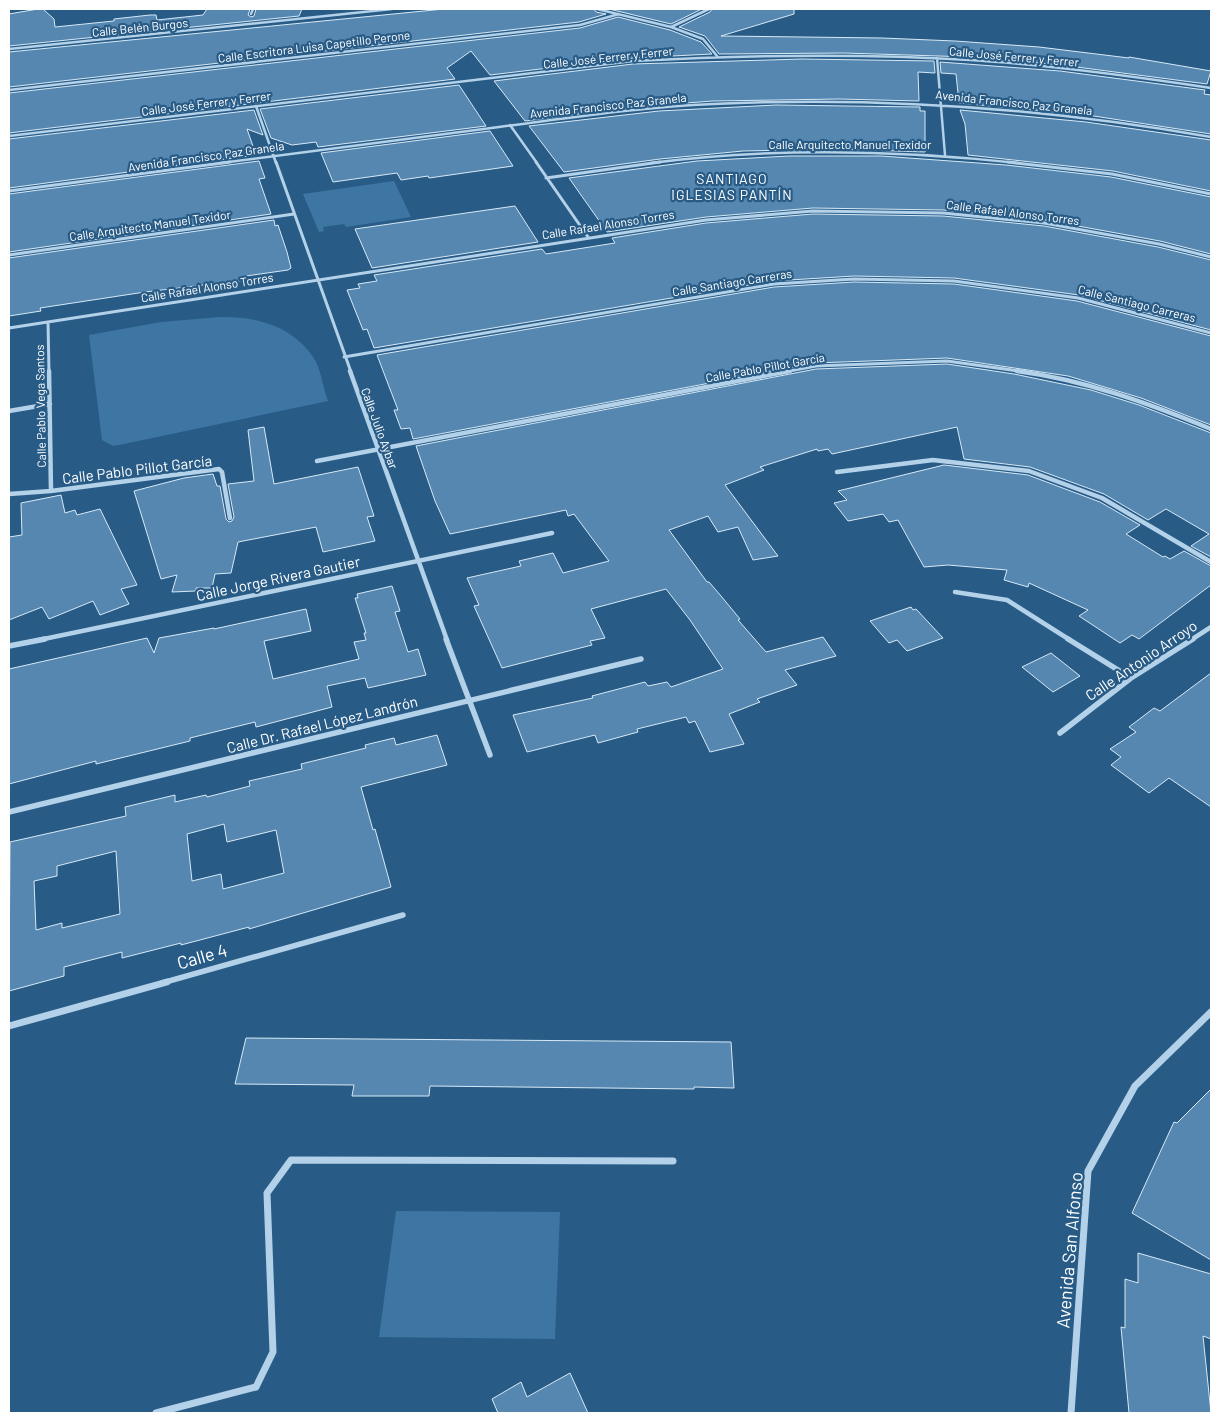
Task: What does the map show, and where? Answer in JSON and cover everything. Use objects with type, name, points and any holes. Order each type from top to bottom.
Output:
[{"type":"street","points":[[251,14],[254,9]]},
{"type":"street","name":"Calle Belén Burgos","points":[[9,50],[392,9]]},
{"type":"street","points":[[597,9],[671,27],[703,39],[717,56]]},
{"type":"street","points":[[671,27],[709,9]]},
{"type":"street","name":"Calle Escritora Luisa Capetillo Perone","points":[[9,90],[580,25],[619,14]]},
{"type":"street","name":"Calle José Ferrer y Ferrer","points":[[9,136],[633,61],[717,56],[825,54],[937,58],[1046,66],[1211,88]]},
{"type":"street","points":[[937,58],[945,155]]},
{"type":"street","name":"Avenida Francisco Paz Granela","points":[[9,191],[510,125],[639,109],[719,102],[834,100],[940,103],[1047,112],[1170,129],[1211,137]]},
{"type":"street","name":"Calle Julio Aybar","points":[[256,106],[377,449],[468,701],[490,755]]},
{"type":"street","points":[[510,125],[588,238]]},
{"type":"street","name":"Calle Arquitecto Manuel Texidor","points":[[546,178],[669,161],[760,154],[859,152],[945,155],[1112,174],[1211,194]]},
{"type":"street","name":"Calle Rafael Alonso Torres","points":[[9,328],[706,220],[812,211],[943,213],[1044,223],[1159,244],[1211,257]]},
{"type":"street","name":"Calle Arquitecto Manuel Texidor","points":[[9,255],[294,214]]},
{"type":"street","name":"Calle Santiago Carreras","points":[[344,357],[774,284],[854,279],[954,281],[1078,298],[1211,333]]},
{"type":"street","name":"Calle Pablo Vega Santos","points":[[48,322],[51,491]]},
{"type":"street","name":"Calle Pablo Pillot García","points":[[317,460],[816,366],[947,361],[1053,376],[1147,403],[1211,429]]},
{"type":"street","points":[[9,411],[50,404]]},
{"type":"street","points":[[836,472],[933,460],[1029,472],[1102,498],[1211,562]]},
{"type":"street","name":"Calle Pablo Pillot García","points":[[9,494],[51,491],[219,469],[222,472],[230,518]]},
{"type":"street","name":"Calle Jorge Rivera Gautier","points":[[9,646],[552,533]]},
{"type":"street","points":[[955,592],[1007,600],[1131,678]]},
{"type":"street","name":"Calle Antonio Arroyo","points":[[1060,733],[1131,678],[1211,627]]},
{"type":"street","name":"Calle Dr. Rafael López Landrón","points":[[9,812],[641,659]]},
{"type":"street","name":"Calle 4","points":[[9,1026],[403,915]]},
{"type":"street","name":"Avenida San Alfonso","points":[[1071,1413],[1088,1171],[1136,1086],[1211,1012]]},
{"type":"street","points":[[156,1413],[256,1387],[273,1352],[267,1193],[291,1160],[673,1161]]},
{"type":"shaded area","points":[[394,181],[411,217],[346,227],[344,224],[323,227],[324,231],[319,232],[303,194]]},
{"type":"shaded area","points":[[220,317],[246,318],[259,321],[284,330],[295,338],[304,346],[316,362],[328,401],[119,445],[113,446],[102,440],[89,335],[161,322]]},
{"type":"shaded area","points":[[396,1211],[560,1212],[555,1339],[379,1337]]},
{"type":"building","points":[[43,9],[54,19],[55,27],[150,15],[156,15],[157,20],[203,15],[207,9],[250,9],[248,15],[251,17],[254,16],[256,9],[302,9],[299,16],[9,46],[9,14]]},
{"type":"building","points":[[444,9],[594,9],[596,12],[606,14],[579,22],[9,87],[9,52]]},
{"type":"building","points":[[609,9],[702,9],[671,24]]},
{"type":"building","points":[[712,9],[794,9],[794,14],[721,36],[882,38],[1039,47],[1129,57],[1211,71],[1207,84],[1061,65],[970,57],[844,53],[719,54],[705,36],[679,27],[710,12]]},
{"type":"building","points":[[618,17],[670,30],[701,42],[712,54],[633,58],[490,75],[471,51],[447,68],[455,79],[9,133],[9,93],[580,28]]},
{"type":"building","points":[[802,59],[934,61],[935,73],[918,72],[919,101],[839,99],[713,101],[632,107],[525,121],[494,81],[633,64]]},
{"type":"building","points":[[940,62],[1060,71],[1205,90],[1204,94],[1211,95],[1211,134],[1087,115],[959,103],[956,74],[941,73]]},
{"type":"building","points":[[459,85],[486,126],[318,147],[316,142],[292,145],[271,138],[260,109]]},
{"type":"building","points":[[776,105],[920,107],[920,111],[925,111],[925,152],[835,149],[743,151],[660,159],[564,172],[529,126],[659,111]]},
{"type":"building","points":[[254,110],[263,135],[247,129],[256,155],[9,188],[9,139]]},
{"type":"building","points":[[960,110],[1086,122],[1211,140],[1211,191],[1113,171],[968,155],[965,124]]},
{"type":"building","points":[[490,131],[513,166],[429,178],[428,176],[401,180],[397,173],[333,182],[321,153]]},
{"type":"building","points":[[789,156],[881,156],[1006,165],[1111,177],[1211,197],[1211,254],[1160,241],[1045,220],[943,210],[813,208],[706,217],[607,232],[569,178],[697,161]]},
{"type":"building","points":[[259,161],[265,178],[259,179],[271,214],[9,252],[9,194]]},
{"type":"building","points":[[515,206],[538,242],[372,268],[355,229]]},
{"type":"building","points":[[813,214],[943,216],[1044,226],[1158,247],[1211,260],[1211,330],[1079,295],[954,278],[854,276],[773,281],[374,348],[367,329],[363,330],[347,290],[360,288],[358,284],[377,281],[374,275],[542,249],[546,254],[615,243],[612,238],[706,223]]},
{"type":"building","points":[[274,220],[275,226],[278,225],[287,252],[291,268],[288,270],[246,276],[247,280],[145,292],[40,308],[41,311],[9,316],[9,258]]},
{"type":"building","points":[[854,282],[954,284],[1077,301],[1211,336],[1211,425],[1141,398],[1068,376],[947,358],[816,363],[413,439],[410,428],[401,429],[394,410],[398,410],[377,355],[774,287]]},
{"type":"building","points":[[947,364],[1014,374],[1091,390],[1139,405],[1211,433],[1211,557],[1191,546],[1209,534],[1166,509],[1148,520],[1104,494],[1030,467],[964,459],[957,427],[832,454],[828,449],[818,451],[817,449],[760,467],[764,470],[725,485],[778,556],[753,560],[738,527],[718,532],[708,516],[669,530],[707,582],[721,596],[740,619],[738,620],[766,652],[823,637],[836,656],[785,670],[797,685],[757,699],[760,702],[729,714],[744,744],[710,752],[695,721],[689,723],[686,717],[637,729],[638,732],[598,743],[595,735],[527,752],[513,715],[593,698],[592,696],[645,682],[648,686],[667,682],[671,687],[723,669],[690,620],[666,589],[591,609],[605,638],[590,641],[592,645],[502,668],[474,606],[479,605],[467,578],[521,566],[519,561],[553,553],[563,573],[609,561],[574,514],[568,516],[566,510],[450,534],[435,501],[416,446],[816,369]]},
{"type":"building","points":[[264,427],[274,484],[358,467],[374,516],[367,517],[375,541],[323,552],[316,527],[238,542],[231,573],[215,574],[212,588],[196,588],[196,591],[172,592],[177,575],[161,579],[134,491],[184,478],[213,474],[217,486],[220,486],[226,519],[229,522],[232,521],[234,517],[228,484],[254,481],[248,430]]},
{"type":"building","points":[[944,465],[1028,475],[1100,502],[1140,525],[1126,534],[1163,557],[1165,556],[1170,559],[1184,551],[1211,566],[1211,585],[1139,639],[1132,635],[1120,643],[1079,616],[1088,610],[1029,583],[1028,587],[1004,580],[1007,570],[948,565],[924,567],[898,520],[889,522],[883,514],[848,521],[834,503],[847,500],[838,491]]},
{"type":"building","points":[[61,495],[65,513],[75,510],[77,515],[100,509],[137,585],[121,589],[129,604],[100,615],[93,601],[49,619],[42,607],[9,620],[9,537],[22,535],[21,503]]},
{"type":"building","points":[[392,586],[400,611],[395,612],[408,652],[418,649],[426,675],[368,688],[365,678],[327,686],[332,707],[256,727],[255,722],[190,738],[190,741],[96,764],[96,761],[9,784],[9,669],[147,638],[154,653],[159,638],[214,629],[306,609],[311,631],[264,641],[273,679],[359,659],[354,642],[366,640],[364,633],[366,633],[355,598],[358,598],[357,594]]},
{"type":"building","points":[[911,607],[913,610],[916,609],[943,638],[907,651],[897,640],[889,643],[870,621]]},
{"type":"building","points":[[1051,653],[1080,676],[1053,692],[1022,667]]},
{"type":"building","points":[[1211,673],[1211,807],[1169,778],[1149,793],[1111,765],[1121,757],[1110,749],[1136,732],[1129,727],[1154,708],[1160,711]]},
{"type":"building","points":[[437,735],[447,765],[361,787],[391,887],[249,929],[249,927],[122,958],[122,952],[64,967],[64,976],[9,991],[10,842],[126,816],[125,807],[175,795],[175,802],[206,795],[207,797],[250,786],[249,781],[302,769],[301,764],[366,748],[365,745],[394,738],[396,745]],"holes":[[[224,824],[227,842],[276,830],[284,873],[223,889],[221,874],[192,881],[187,834]],[[116,851],[120,914],[62,928],[62,923],[36,930],[34,881],[57,876],[57,866]]]},
{"type":"building","points":[[246,1038],[731,1042],[734,1088],[430,1086],[429,1096],[352,1096],[354,1085],[235,1084]]},
{"type":"building","points":[[1211,1089],[1211,1260],[1132,1213],[1174,1122],[1177,1123]]},
{"type":"building","points":[[1138,1253],[1211,1274],[1211,1339],[1203,1336],[1211,1413],[1129,1413],[1121,1327],[1125,1328],[1125,1279],[1138,1283]]},
{"type":"building","points":[[570,1373],[588,1413],[498,1413],[492,1399],[521,1382],[527,1397]]},
{"type":"district","name":"SANTIAGO IGLESIAS PANTÍN","points":[[732,186]]}]
